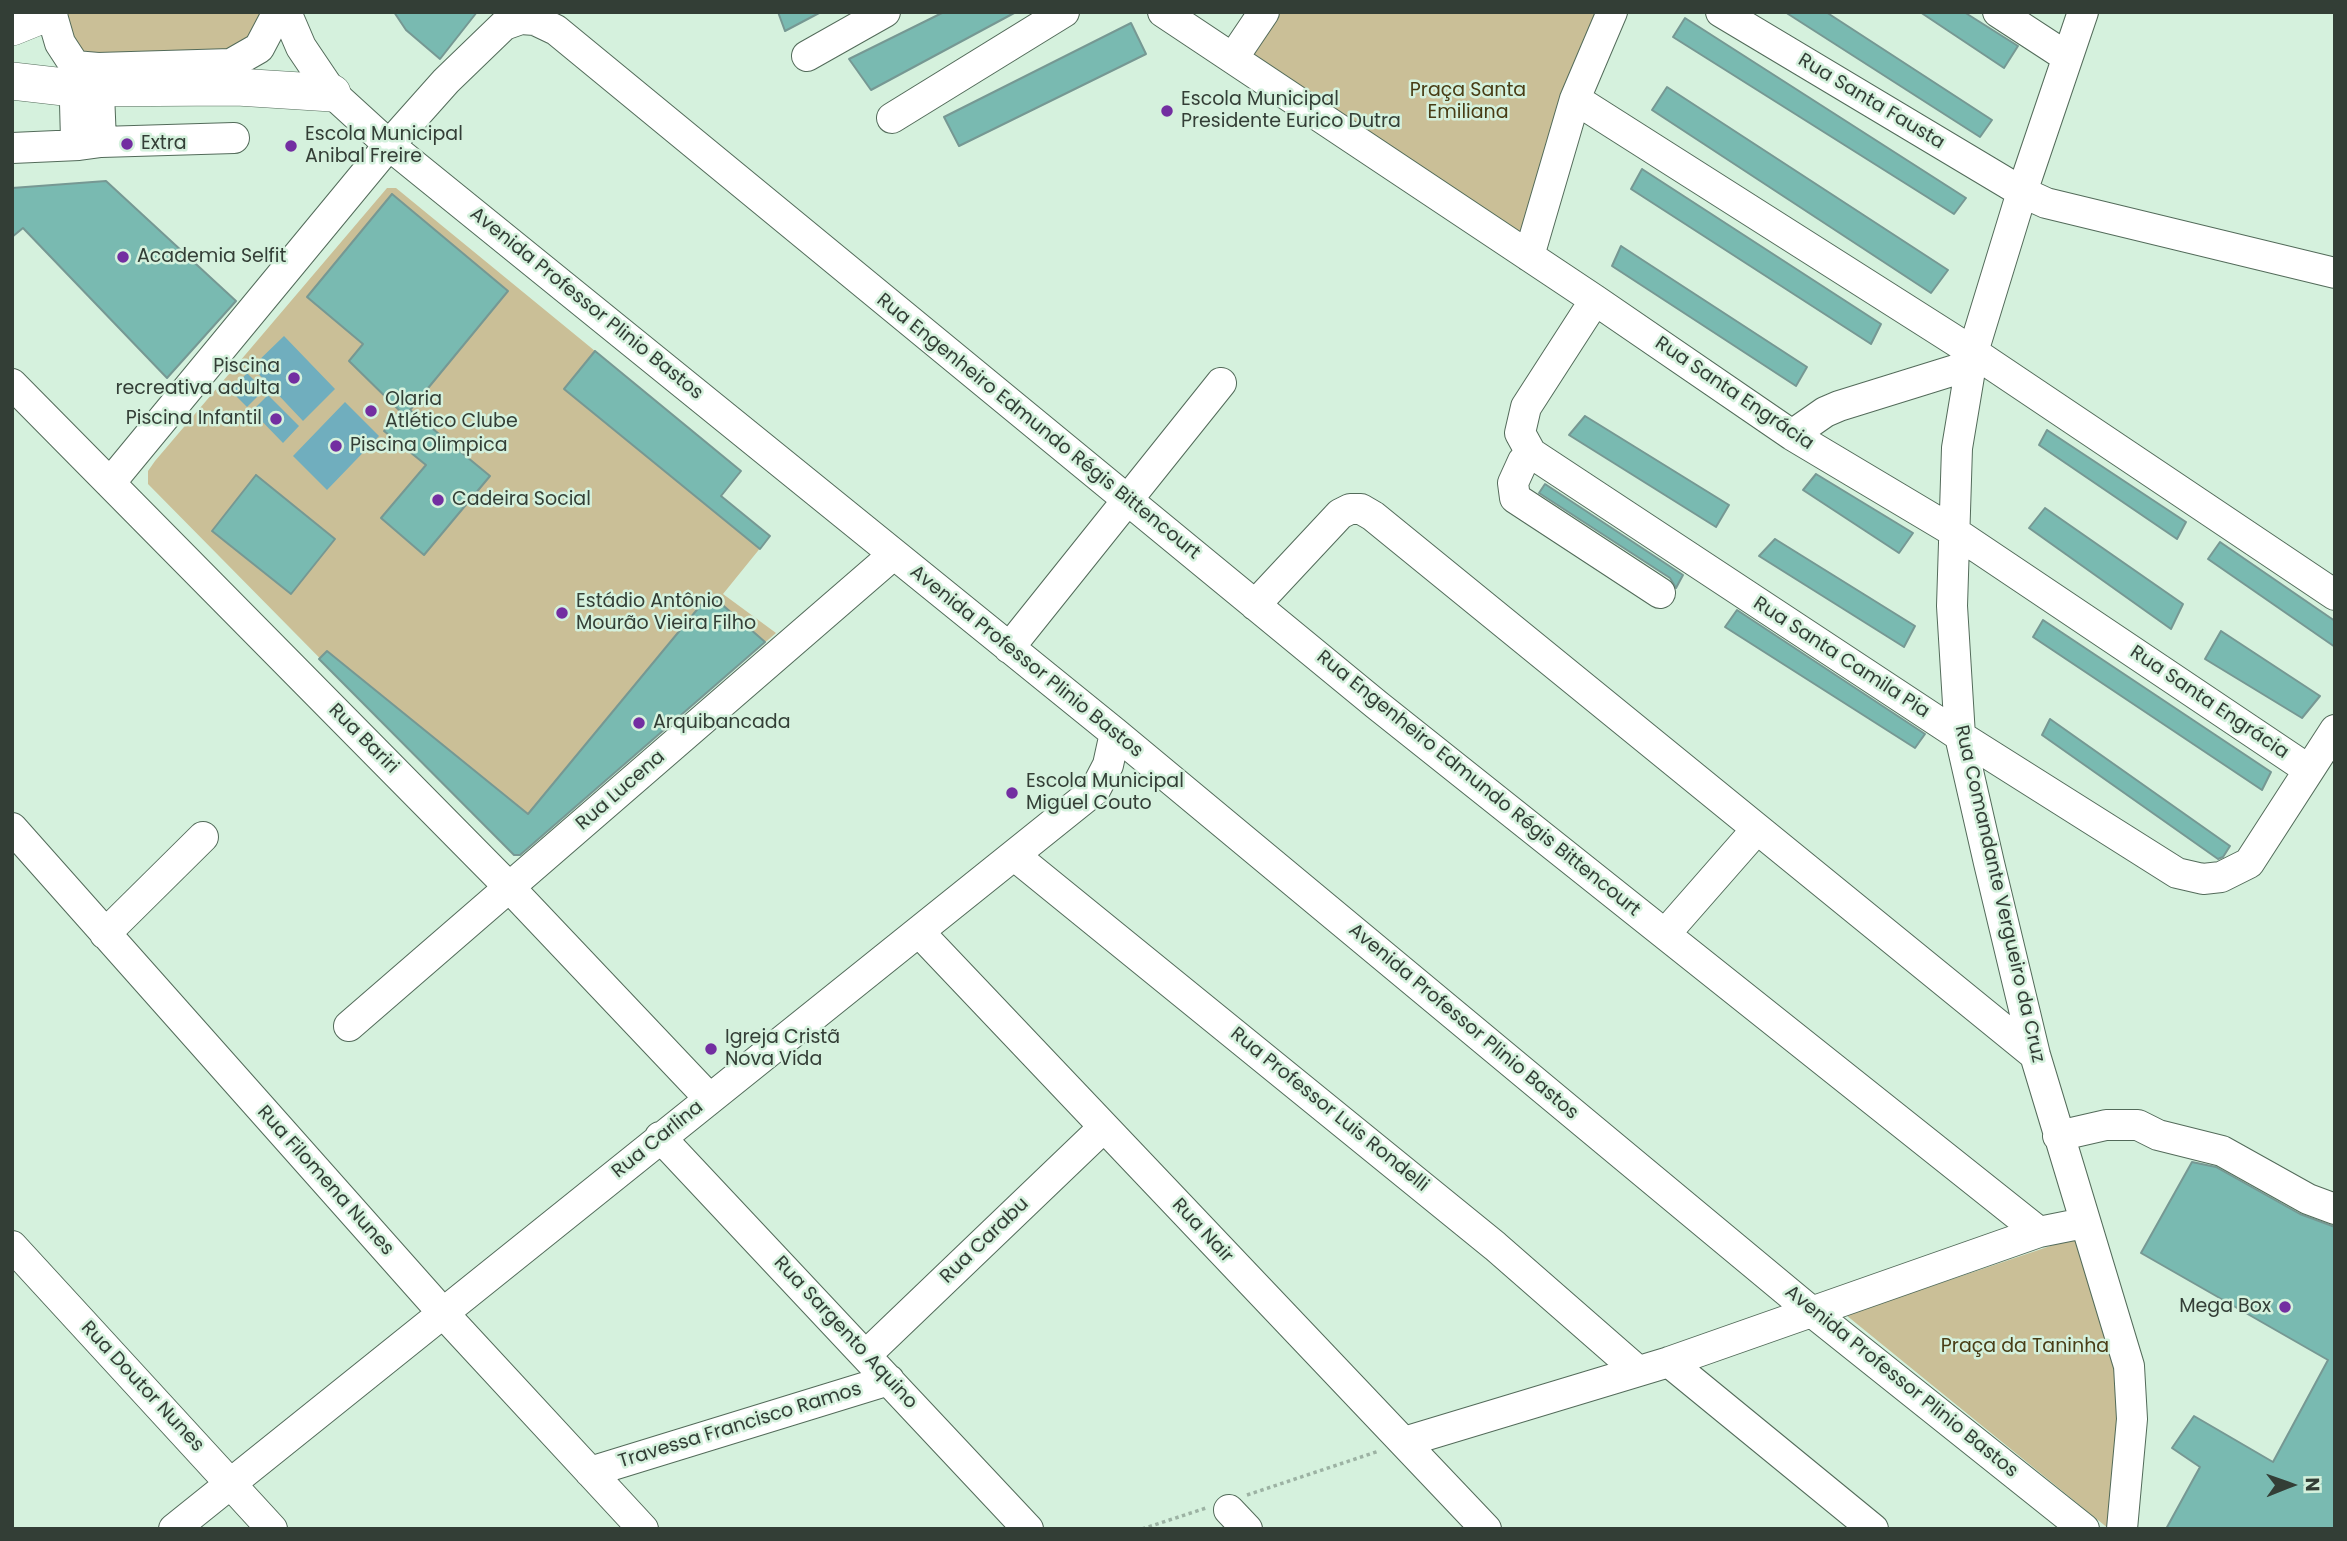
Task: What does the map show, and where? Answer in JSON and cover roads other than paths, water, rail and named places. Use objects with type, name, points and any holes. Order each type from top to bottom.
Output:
[{"type":"main road","points":[[12,27],[50,12]]},
{"type":"main road","points":[[12,81],[85,77],[332,93]]},
{"type":"street","points":[[50,12],[60,43],[85,77],[90,143]]},
{"type":"street","points":[[85,77],[231,64],[259,48],[278,12]]},
{"type":"street","name":"Avenida Professor Plinio Bastos","points":[[286,12],[301,47],[332,93],[389,145],[1115,733],[1812,1311],[2084,1529]]},
{"type":"street","points":[[807,56],[885,12]]},
{"type":"street","points":[[892,118],[1064,12]]},
{"type":"street","name":"Rua Santa Engrácia","points":[[1163,12],[1595,299],[1792,435],[1954,531],[2309,770]]},
{"type":"street","points":[[1233,58],[1264,12]]},
{"type":"street","points":[[1529,256],[1575,99],[1612,12]]},
{"type":"street","name":"Rua Santa Fausta","points":[[1721,12],[2022,192],[2046,203],[2335,273]]},
{"type":"street","points":[[1998,12],[2067,57]]},
{"type":"street","name":"Rua Comandante Vergueiro da Cruz","points":[[2083,12],[2022,192],[1972,359],[1957,448],[1953,618],[1960,736],[2035,1055],[2129,1366],[2132,1419],[2122,1529]]},
{"type":"street","name":"Rua Engenheiro Edmundo Régis Bittencourt","points":[[110,483],[389,145],[446,81],[504,25],[522,19],[535,20],[556,30],[1255,605],[2039,1232]]},
{"type":"street","points":[[1575,99],[2335,595]]},
{"type":"street","points":[[12,148],[234,138]]},
{"type":"street","points":[[1595,299],[1526,407],[1520,433],[1531,453],[1523,461],[1513,483],[1515,498],[1660,593]]},
{"type":"street","points":[[1792,435],[1825,412],[1972,359]]},
{"type":"street","points":[[1009,648],[1221,383]]},
{"type":"street","name":"Rua Bariri","points":[[12,384],[509,887],[709,1098]]},
{"type":"street","name":"Rua Santa Camila Pia","points":[[1531,453],[1960,736],[2176,873],[2203,879],[2221,877],[2249,863],[2335,730]]},
{"type":"street","points":[[1255,605],[1339,514],[1350,509],[1361,509],[1373,516],[2035,1055]]},
{"type":"street","name":"Rua Lucena","points":[[349,1026],[893,555]]},
{"type":"street","name":"Rua Carlina","points":[[174,1529],[1095,790],[1108,765],[1115,733]]},
{"type":"street","name":"Rua Filomena Nunes","points":[[12,828],[443,1313],[643,1529]]},
{"type":"street","points":[[1665,934],[1757,829]]},
{"type":"street","points":[[105,934],[204,837]]},
{"type":"street","name":"Rua Professor Luis Rondelli","points":[[1016,856],[1453,1211],[1638,1371]]},
{"type":"street","name":"Rua Nair","points":[[919,932],[1486,1529]]},
{"type":"street","name":"Rua Carabu","points":[[866,1355],[1104,1128]]},
{"type":"street","points":[[2061,1144],[2158,1135],[2222,1151],[2308,1199],[2335,1209]]},
{"type":"street","name":"Rua Sargento Aquino","points":[[660,1137],[1028,1529]]},
{"type":"street","points":[[1404,1443],[1668,1362],[2039,1232],[2084,1223]]},
{"type":"street","name":"Rua Doutor Nunes","points":[[12,1246],[272,1529]]},
{"type":"street","points":[[1668,1362],[1873,1529]]},
{"type":"street","name":"Travessa Francisco Ramos","points":[[590,1472],[889,1380]]},
{"type":"water","name":"Piscina recreativa adulta","points":[[284,336],[335,389],[303,421],[252,367]]},
{"type":"water","name":"Piscina Infantil","points":[[247,373],[264,390],[247,407],[231,391]]},
{"type":"water","name":"Piscina Infantil","points":[[268,395],[299,426],[283,443],[252,411]]},
{"type":"water","name":"Piscina Olimpica","points":[[345,402],[379,436],[327,490],[293,456]]},
{"type":"place","name":"Escola Municipal Presidente Eurico Dutra","points":[[1167,111]]},
{"type":"place","name":"Extra","points":[[127,144]]},
{"type":"place","name":"Escola Municipal Anibal Freire","points":[[291,146]]},
{"type":"place","name":"Academia Selfit","points":[[123,257]]},
{"type":"place","name":"Piscina recreativa adulta","points":[[294,378]]},
{"type":"place","name":"Olaria Atlético Clube","points":[[371,411]]},
{"type":"place","name":"Piscina Infantil","points":[[276,419]]},
{"type":"place","name":"Piscina Olimpica","points":[[336,446]]},
{"type":"place","name":"Cadeira Social","points":[[438,500]]},
{"type":"place","name":"Estádio Antônio Mourão Vieira Filho","points":[[562,613]]},
{"type":"place","name":"Arquibancada","points":[[639,723]]},
{"type":"place","name":"Escola Municipal Miguel Couto","points":[[1012,793]]},
{"type":"place","name":"Igreja Cristã Nova Vida","points":[[711,1049]]},
{"type":"place","name":"Mega Box","points":[[2285,1307]]},
{"type":"park label","name":"Praça Santa Emiliana","points":[[1468,102]]},
{"type":"park label","name":"Praça da Taninha","points":[[2025,1347]]}]
